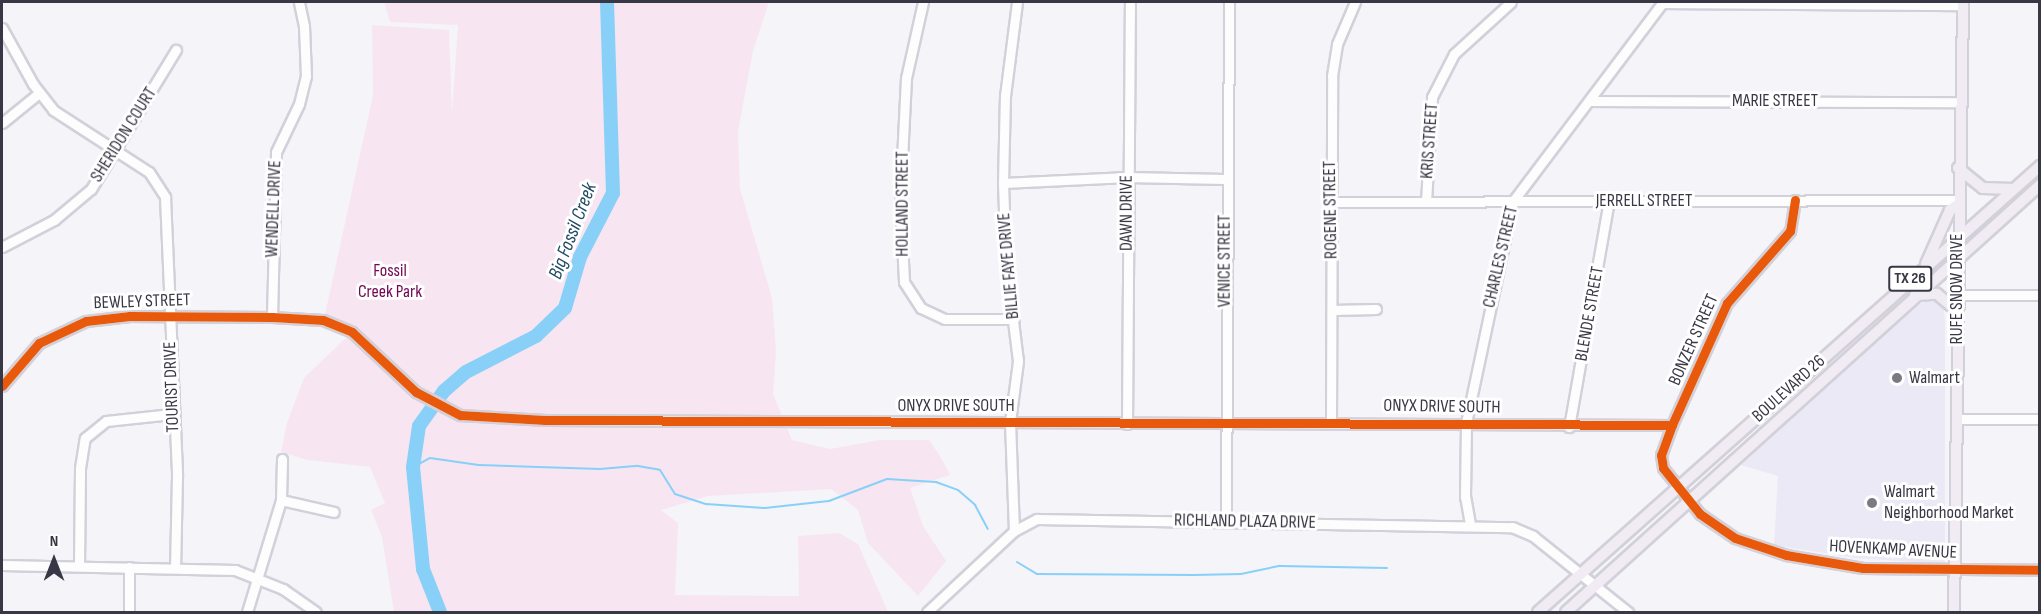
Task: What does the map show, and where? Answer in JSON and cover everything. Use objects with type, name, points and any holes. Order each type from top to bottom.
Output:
[{"type":"main road","name":"RUFE SNOW DRIVE","points":[[1954,612],[1958,168],[1963,3]]},
{"type":"main road","name":"BOULEVARD 26","points":[[1538,612],[1581,576],[1926,264],[2040,166]]},
{"type":"main road","points":[[1958,168],[1983,188],[2013,189]]},
{"type":"main road","name":"BOULEVARD 26","points":[[1566,612],[1592,585],[1689,501],[1958,256],[2040,185]]},
{"type":"main road","points":[[1926,264],[1950,210],[1958,202]]},
{"type":"main road","points":[[1915,295],[1937,294],[1957,310]]},
{"type":"main road","points":[[1812,368],[1822,379]]},
{"type":"street","name":"WENDELL DRIVE","points":[[272,317],[276,152],[299,104],[306,76],[304,26],[299,2]]},
{"type":"street","name":"HOLLAND STREET","points":[[923,2],[906,78],[900,202],[902,274],[921,308],[936,316],[960,321],[1014,319]]},
{"type":"street","name":"BILLIE FAYE DRIVE","points":[[1014,531],[1011,422],[1018,361],[1006,265],[1003,183],[1005,96],[1017,2]]},
{"type":"street","name":"DAWN DRIVE","points":[[1127,424],[1130,2]]},
{"type":"street","name":"VENICE STREET","points":[[1226,521],[1225,179],[1229,2]]},
{"type":"street","name":"ROGENE STREET","points":[[1331,423],[1332,310],[1329,202],[1332,76],[1337,44],[1355,2]]},
{"type":"street","name":"KRIS STREET","points":[[1426,202],[1432,97],[1454,54],[1511,2]]},
{"type":"street","points":[[1662,2],[1963,3]]},
{"type":"street","name":"CHARLES STREET","points":[[1470,524],[1465,497],[1466,423],[1513,201],[1662,2]]},
{"type":"street","name":"TOURIST DRIVE","points":[[2,28],[39,93],[60,116],[148,172],[165,197],[172,414],[177,476],[175,568]]},
{"type":"street","name":"SHERIDON COURT","points":[[2,247],[74,206],[117,152],[176,50]]},
{"type":"street","points":[[2,123],[39,93]]},
{"type":"street","name":"MARIE STREET","points":[[1590,101],[1959,102]]},
{"type":"street","points":[[1003,183],[1127,177],[1225,179]]},
{"type":"street","name":"JERRELL STREET","points":[[1329,202],[1795,200],[1958,202]]},
{"type":"street","name":"BONZER STREET","points":[[1689,501],[1663,468],[1661,455],[1726,303],[1790,231],[1795,200]]},
{"type":"street","name":"BLENDE STREET","points":[[1569,427],[1609,201]]},
{"type":"street","points":[[1958,295],[2040,295]]},
{"type":"street","points":[[1332,310],[1376,309]]},
{"type":"street","name":"BEWLEY STREET","points":[[2,386],[27,353],[69,327],[101,317],[272,317]]},
{"type":"street","name":"ONYX DRIVE SOUTH","points":[[272,317],[323,320],[352,332],[416,392],[460,415],[545,420],[1127,424],[1225,421],[1466,423],[1569,427],[1672,425]]},
{"type":"street","points":[[78,566],[80,459],[85,438],[106,421],[172,414]]},
{"type":"street","points":[[1956,419],[2040,418]]},
{"type":"street","points":[[247,612],[281,500],[282,459]]},
{"type":"street","points":[[281,500],[334,512]]},
{"type":"street","name":"HOVENKAMP AVENUE","points":[[1689,501],[1700,514],[1735,538],[1786,555],[1838,566],[2040,570]]},
{"type":"street","name":"RICHLAND PLAZA DRIVE","points":[[927,612],[1014,531],[1037,519],[1470,524],[1522,531],[1628,612]]},
{"type":"street","points":[[2,565],[219,568],[256,577],[283,589],[316,612]]},
{"type":"street","points":[[129,567],[129,612]]},
{"type":"shaded area","name":"Walmart Neighborhood Market","points":[[1931,299],[1943,301],[1945,320],[1945,564],[1855,558],[1774,545],[1778,476],[1741,465],[1914,307]]},
{"type":"green space","name":"Fossil Creek Park","points":[[384,2],[769,2],[753,51],[738,132],[740,189],[772,298],[776,351],[773,394],[792,440],[830,449],[880,440],[929,440],[950,475],[910,488],[923,526],[946,561],[918,596],[868,543],[858,510],[831,489],[708,496],[661,510],[678,523],[675,595],[799,596],[798,536],[839,533],[858,544],[888,612],[394,612],[382,537],[371,510],[385,503],[370,467],[308,460],[281,452],[287,423],[304,378],[352,332],[417,391],[357,333],[324,319],[373,95],[372,25],[449,30],[452,113],[458,25],[390,22]]},
{"type":"waterway","name":"Big Fossil Creek","points":[[440,612],[423,569],[413,467],[419,426],[444,391],[466,372],[536,336],[565,308],[580,257],[613,193],[607,2]]},
{"type":"waterway","points":[[413,467],[430,458],[479,465],[600,469],[638,466],[660,470],[675,494],[706,504],[765,508],[829,501],[887,479],[936,482],[958,490],[975,505],[988,529]]},
{"type":"waterway","points":[[1017,562],[1037,574],[1241,574],[1280,566],[1387,568]]},
{"type":"cycle path","points":[[1795,200],[1790,231],[1727,303],[1672,425],[1661,455],[1663,468],[1700,514],[1735,538],[1786,555],[1863,568],[2040,570]]},
{"type":"cycle path","points":[[2,386],[39,343],[86,321],[130,316],[272,317],[323,320],[352,332],[416,392],[460,415],[545,420],[1672,425]]},
{"type":"place","name":"Walmart","points":[[1897,378]]},
{"type":"place","name":"Walmart Neighborhood Market","points":[[1872,503]]}]
